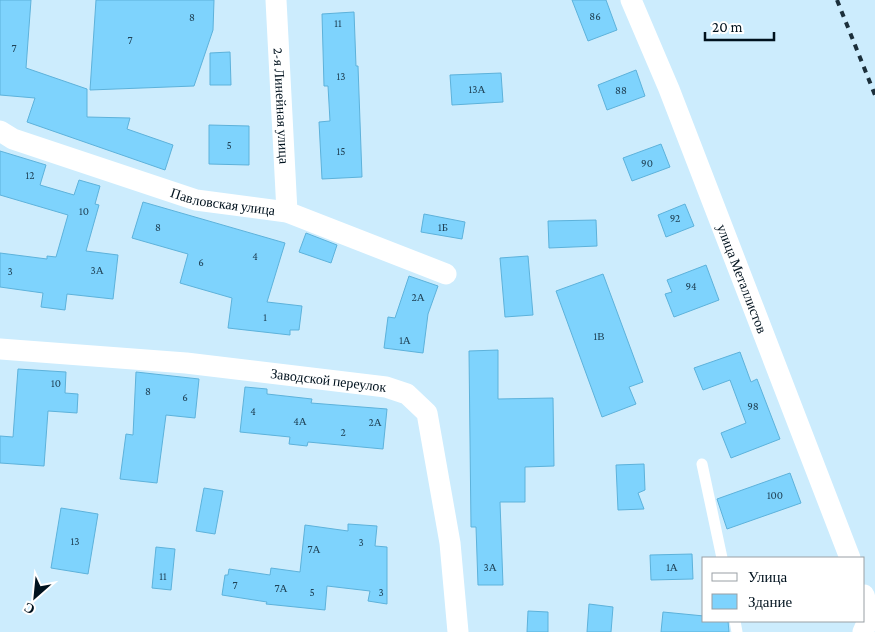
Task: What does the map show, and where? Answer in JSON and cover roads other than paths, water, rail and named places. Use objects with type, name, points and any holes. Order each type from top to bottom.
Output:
[{"type":"street","name":"2-я Линейная улица","points":[[276,0],[287,212]]},
{"type":"street","name":"улица Металлистов","points":[[631,0],[669,89],[850,557]]},
{"type":"street","name":"Павловская улица","points":[[0,130],[13,140],[196,200],[287,212],[446,274]]},
{"type":"street","name":"Заводской переулок","points":[[0,350],[186,362],[386,387],[407,394],[427,413],[450,543],[458,632]]},
{"type":"street","points":[[863,632],[870,616],[865,598]]},
{"type":"lane","points":[[702,464],[722,557]]},
{"type":"railway","points":[[837,0],[875,95]]}]
